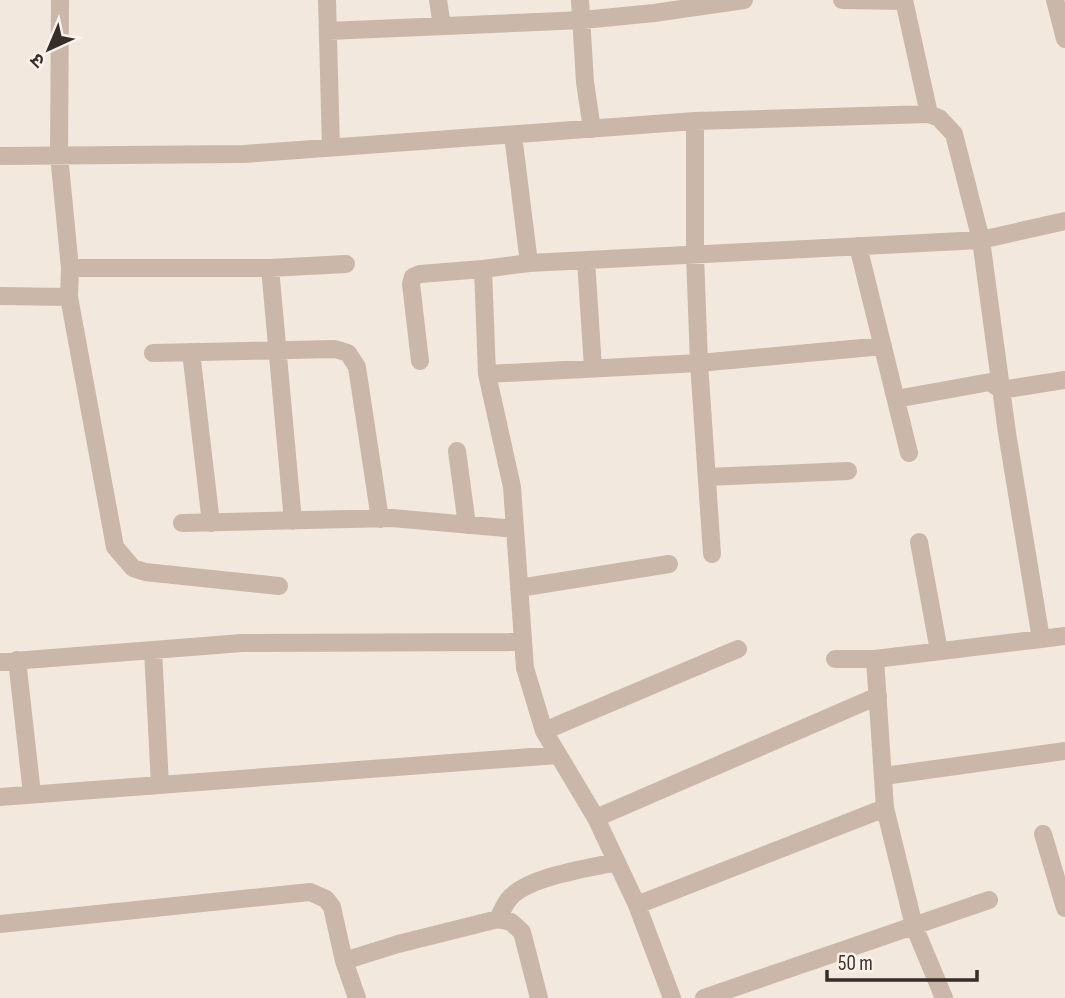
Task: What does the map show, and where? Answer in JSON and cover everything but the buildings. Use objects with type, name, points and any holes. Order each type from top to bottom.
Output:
[{"type":"street","points":[[61,0],[60,155],[70,268],[69,297],[112,538],[118,554],[133,568],[145,572],[279,586]]},
{"type":"street","points":[[327,0],[331,147]]},
{"type":"street","points":[[438,0],[442,26]]},
{"type":"street","points":[[580,0],[585,82],[592,129]]},
{"type":"street","points":[[328,31],[583,20],[744,0]]},
{"type":"street","points":[[842,0],[904,1],[929,114]]},
{"type":"street","points":[[1055,0],[1065,39]]},
{"type":"street","points":[[0,156],[244,154],[695,121],[929,114],[939,118],[954,134],[981,240],[1001,390],[1041,639]]},
{"type":"street","points":[[695,121],[695,255],[699,363],[712,554]]},
{"type":"street","points":[[513,135],[529,264]]},
{"type":"street","points":[[420,360],[411,284],[413,277],[420,274],[586,260],[981,240],[1065,222]]},
{"type":"street","points":[[858,246],[909,453]]},
{"type":"street","points":[[586,260],[593,368]]},
{"type":"street","points":[[70,268],[270,268],[346,264]]},
{"type":"street","points":[[270,268],[293,521]]},
{"type":"street","points":[[483,268],[487,374],[512,487],[525,668],[544,731],[596,818],[637,905],[672,998]]},
{"type":"street","points":[[0,296],[69,297]]},
{"type":"street","points":[[487,374],[699,363],[883,346]]},
{"type":"street","points":[[153,353],[341,350],[348,353],[355,361],[380,519]]},
{"type":"street","points":[[191,352],[211,523]]},
{"type":"street","points":[[896,399],[989,382],[1001,390],[1065,380]]},
{"type":"street","points":[[457,451],[467,525]]},
{"type":"street","points":[[707,477],[848,471]]},
{"type":"street","points":[[182,523],[380,519],[515,529]]},
{"type":"street","points":[[919,542],[939,651]]},
{"type":"street","points":[[519,588],[670,564]]},
{"type":"street","points":[[835,659],[874,659],[1065,636]]},
{"type":"street","points":[[32,794],[9,661],[242,643],[523,642]]},
{"type":"street","points":[[544,731],[738,649]]},
{"type":"street","points":[[153,650],[160,785]]},
{"type":"street","points":[[874,659],[885,808],[914,926],[944,998]]},
{"type":"street","points":[[596,818],[878,695]]},
{"type":"street","points":[[884,776],[1065,751]]},
{"type":"street","points":[[0,797],[557,755]]},
{"type":"street","points":[[637,905],[885,808]]},
{"type":"street","points":[[1043,834],[1065,908]]},
{"type":"street","points":[[498,919],[509,899],[526,886],[569,871],[617,862]]},
{"type":"street","points":[[0,924],[310,892],[326,899],[332,907],[344,961],[357,998]]},
{"type":"street","points":[[704,998],[989,900]]},
{"type":"street","points":[[344,961],[398,944],[498,919],[511,922],[522,932],[538,998]]}]
